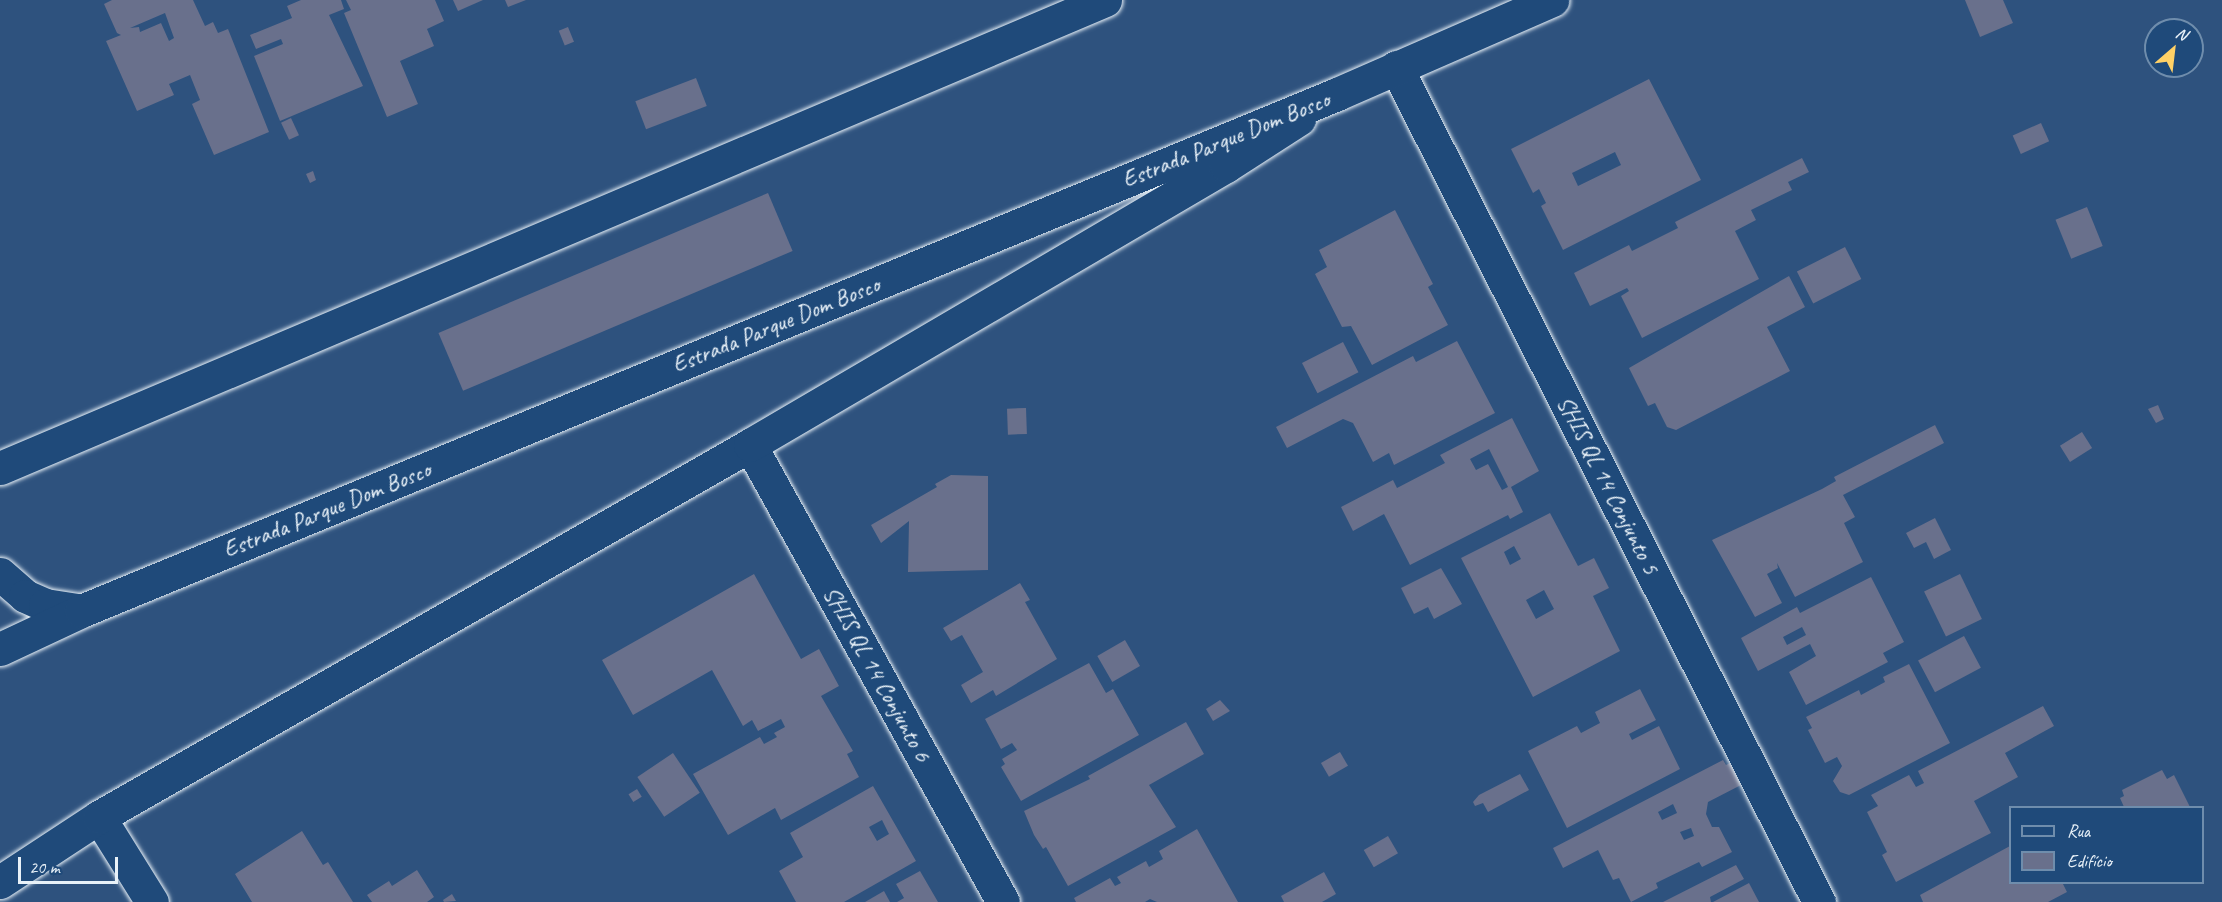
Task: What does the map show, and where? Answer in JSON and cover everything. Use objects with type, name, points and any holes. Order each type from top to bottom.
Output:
[{"type":"street","points":[[4,469],[1105,0]]},
{"type":"street","name":"Estrada Parque Dom Bosco","points":[[0,649],[81,611],[1337,94],[1552,0]]},
{"type":"street","name":"SHIS QL 14 Conjunto 5","points":[[1396,67],[1819,902]]},
{"type":"street","points":[[0,882],[99,817],[750,445],[1226,166],[1337,94]]},
{"type":"street","name":"SHIS QL 14 Conjunto 6","points":[[750,445],[1003,902]]},
{"type":"street","points":[[0,574],[25,596],[45,605],[81,611]]},
{"type":"street","points":[[99,817],[152,902]]},
{"type":"building","points":[[112,0],[193,0],[205,26],[213,22],[218,33],[228,29],[269,132],[214,155],[192,104],[200,100],[190,75],[169,84],[174,95],[137,111],[106,41],[121,35],[117,33],[104,4]],"holes":[[[165,13],[174,38],[169,41],[161,23],[140,32],[139,27],[130,28]]]},
{"type":"building","points":[[301,0],[341,0],[344,9],[329,15],[363,86],[280,121],[254,56],[283,44],[281,39],[256,49],[250,35],[292,18],[287,6]]},
{"type":"building","points":[[346,0],[435,0],[444,21],[427,29],[434,46],[400,61],[418,104],[387,117],[344,13],[351,10]]},
{"type":"building","points":[[453,0],[483,0],[458,11]]},
{"type":"building","points":[[505,0],[526,0],[508,7]]},
{"type":"building","points":[[1965,0],[2003,0],[2013,23],[1980,37]]},
{"type":"building","points":[[568,27],[574,42],[565,46],[559,31]]},
{"type":"building","points":[[696,78],[707,106],[646,129],[635,101]]},
{"type":"building","points":[[1649,79],[1701,180],[1563,250],[1541,206],[1546,203],[1539,189],[1533,193],[1511,149]],"holes":[[[1615,152],[1621,165],[1578,186],[1572,173]]]},
{"type":"building","points":[[291,118],[299,135],[289,140],[281,123]]},
{"type":"building","points":[[2041,123],[2049,141],[2021,154],[2013,136]]},
{"type":"building","points":[[1802,158],[1809,172],[1788,182],[1792,190],[1751,210],[1756,220],[1735,231],[1759,279],[1642,338],[1621,296],[1629,291],[1627,288],[1590,306],[1574,273],[1629,245],[1632,251],[1678,228],[1675,222]]},
{"type":"building","points":[[313,171],[316,180],[310,183],[306,174]]},
{"type":"building","points":[[768,193],[793,251],[463,391],[438,333]]},
{"type":"building","points":[[2087,207],[2103,246],[2071,259],[2055,220]]},
{"type":"building","points":[[1395,210],[1433,284],[1428,287],[1448,325],[1372,365],[1351,326],[1342,327],[1315,274],[1327,267],[1319,250]]},
{"type":"building","points":[[1845,247],[1861,279],[1813,304],[1797,272]]},
{"type":"building","points":[[1789,276],[1805,307],[1767,327],[1790,371],[1676,430],[1667,427],[1655,403],[1648,406],[1629,368]]},
{"type":"building","points":[[1457,341],[1495,413],[1394,465],[1389,453],[1373,462],[1353,423],[1343,419],[1287,448],[1276,427],[1413,356],[1416,362]]},
{"type":"building","points":[[1343,342],[1358,372],[1317,393],[1302,363]]},
{"type":"building","points":[[2158,405],[2164,419],[2156,423],[2148,409]]},
{"type":"building","points":[[1026,408],[1027,434],[1008,435],[1007,409]]},
{"type":"building","points":[[1512,418],[1539,471],[1511,487],[1523,512],[1510,519],[1508,515],[1410,565],[1384,514],[1353,531],[1341,507],[1393,480],[1397,488],[1445,463],[1440,455]],"holes":[[[1489,449],[1508,487],[1502,490],[1488,464],[1476,470],[1470,459]]]},
{"type":"building","points":[[1935,425],[1944,443],[1843,495],[1855,517],[1844,523],[1863,562],[1795,597],[1777,563],[1778,568],[1767,574],[1782,603],[1755,617],[1712,540],[1822,489],[1836,481],[1834,477]]},
{"type":"building","points":[[2082,432],[2092,448],[2070,462],[2060,446]]},
{"type":"building","points":[[951,475],[988,476],[988,570],[908,572],[909,521],[881,543],[871,525],[937,487],[935,484]]},
{"type":"building","points":[[1550,513],[1578,566],[1594,558],[1609,588],[1593,596],[1620,651],[1533,697],[1461,558]],"holes":[[[1514,546],[1521,559],[1510,565],[1504,552]],[[1544,590],[1554,609],[1536,619],[1526,600]]]},
{"type":"building","points":[[1935,518],[1951,550],[1934,559],[1926,542],[1914,548],[1906,533]]},
{"type":"building","points":[[1441,568],[1462,604],[1434,619],[1428,607],[1414,614],[1401,588]]},
{"type":"building","points":[[754,574],[801,659],[819,649],[839,686],[821,696],[853,751],[847,754],[859,777],[781,820],[775,808],[728,835],[693,774],[760,737],[764,744],[777,737],[774,733],[785,727],[781,719],[758,731],[752,720],[743,726],[712,670],[633,715],[602,660]]},
{"type":"building","points":[[1960,574],[1982,619],[1946,636],[1924,592]]},
{"type":"building","points":[[1871,577],[1904,642],[1883,653],[1888,662],[1806,705],[1789,672],[1816,656],[1810,644],[1758,671],[1741,638],[1797,607],[1800,613]],"holes":[[[1802,627],[1806,635],[1787,645],[1783,637]]]},
{"type":"building","points":[[1020,583],[1030,600],[1025,602],[1057,659],[996,696],[993,690],[971,703],[961,685],[983,672],[962,635],[951,641],[943,628]]},
{"type":"building","points":[[1964,636],[1981,668],[1935,692],[1918,660]]},
{"type":"building","points":[[1125,640],[1140,666],[1112,682],[1097,656]]},
{"type":"building","points":[[1089,663],[1106,693],[1113,689],[1139,735],[1021,801],[1001,767],[1005,764],[1002,759],[1017,750],[1012,743],[1001,749],[985,719]]},
{"type":"building","points":[[1909,664],[1950,743],[1849,795],[1840,792],[1833,781],[1842,766],[1837,757],[1825,763],[1808,730],[1812,728],[1806,717],[1859,690],[1861,695],[1885,682],[1883,677]]},
{"type":"building","points":[[1640,689],[1656,720],[1629,734],[1632,740],[1659,726],[1680,769],[1567,828],[1528,751],[1577,726],[1581,733],[1600,723],[1595,712]]},
{"type":"building","points":[[1220,700],[1230,711],[1213,721],[1206,709]]},
{"type":"building","points":[[2043,706],[2054,726],[2005,753],[2018,777],[1974,801],[1991,833],[1896,882],[1882,855],[1887,852],[1867,812],[1878,806],[1871,795],[1909,775],[1916,787],[1924,783],[1918,771]]},
{"type":"building","points":[[1186,722],[1204,754],[1149,785],[1176,827],[1068,886],[1046,847],[1043,849],[1034,835],[1024,811],[1090,779],[1088,776]]},
{"type":"building","points":[[1340,752],[1348,766],[1329,777],[1321,763]]},
{"type":"building","points":[[673,753],[700,793],[664,817],[637,777]]},
{"type":"building","points":[[1723,760],[1726,765],[1730,763],[1741,785],[1708,802],[1706,814],[1712,827],[1719,827],[1732,852],[1702,867],[1699,862],[1656,883],[1658,888],[1631,902],[1619,878],[1613,880],[1598,850],[1563,868],[1553,848]],"holes":[[[1673,804],[1677,813],[1662,820],[1658,812]],[[1691,828],[1694,836],[1684,840],[1680,832]]]},
{"type":"building","points":[[2162,770],[2167,779],[2174,775],[2190,806],[2124,806],[2120,798],[2124,796],[2122,790]]},
{"type":"building","points":[[1520,774],[1529,790],[1488,812],[1483,803],[1475,806],[1473,802],[1479,795]]},
{"type":"building","points":[[873,786],[916,861],[844,902],[796,902],[779,871],[803,857],[790,833]],"holes":[[[882,820],[889,834],[877,841],[869,827]]]},
{"type":"building","points":[[637,789],[642,797],[633,802],[629,794]]},
{"type":"building","points":[[1197,829],[1238,902],[1157,902],[1150,899],[1145,902],[1076,902],[1074,898],[1110,878],[1115,886],[1121,883],[1117,877],[1146,861],[1149,867],[1163,859],[1159,851]]},
{"type":"building","points":[[302,831],[323,865],[328,862],[353,902],[252,902],[235,874]]},
{"type":"building","points":[[1388,836],[1398,853],[1374,867],[1364,850]]},
{"type":"building","points":[[2009,847],[2009,884],[2063,884],[2067,892],[2048,902],[1923,902],[1920,895]]},
{"type":"building","points":[[1736,865],[1744,879],[1710,897],[1711,902],[1663,902]]},
{"type":"building","points":[[417,870],[434,897],[427,902],[372,902],[367,895],[389,881],[392,886]]},
{"type":"building","points":[[920,871],[938,902],[897,902],[904,898],[896,884]]},
{"type":"building","points":[[1324,872],[1336,894],[1322,902],[1284,902],[1281,896]]},
{"type":"building","points":[[1749,883],[1759,902],[1713,902]]},
{"type":"building","points":[[884,891],[890,902],[865,902]]},
{"type":"building","points":[[452,894],[456,901],[444,902],[443,900]]}]
